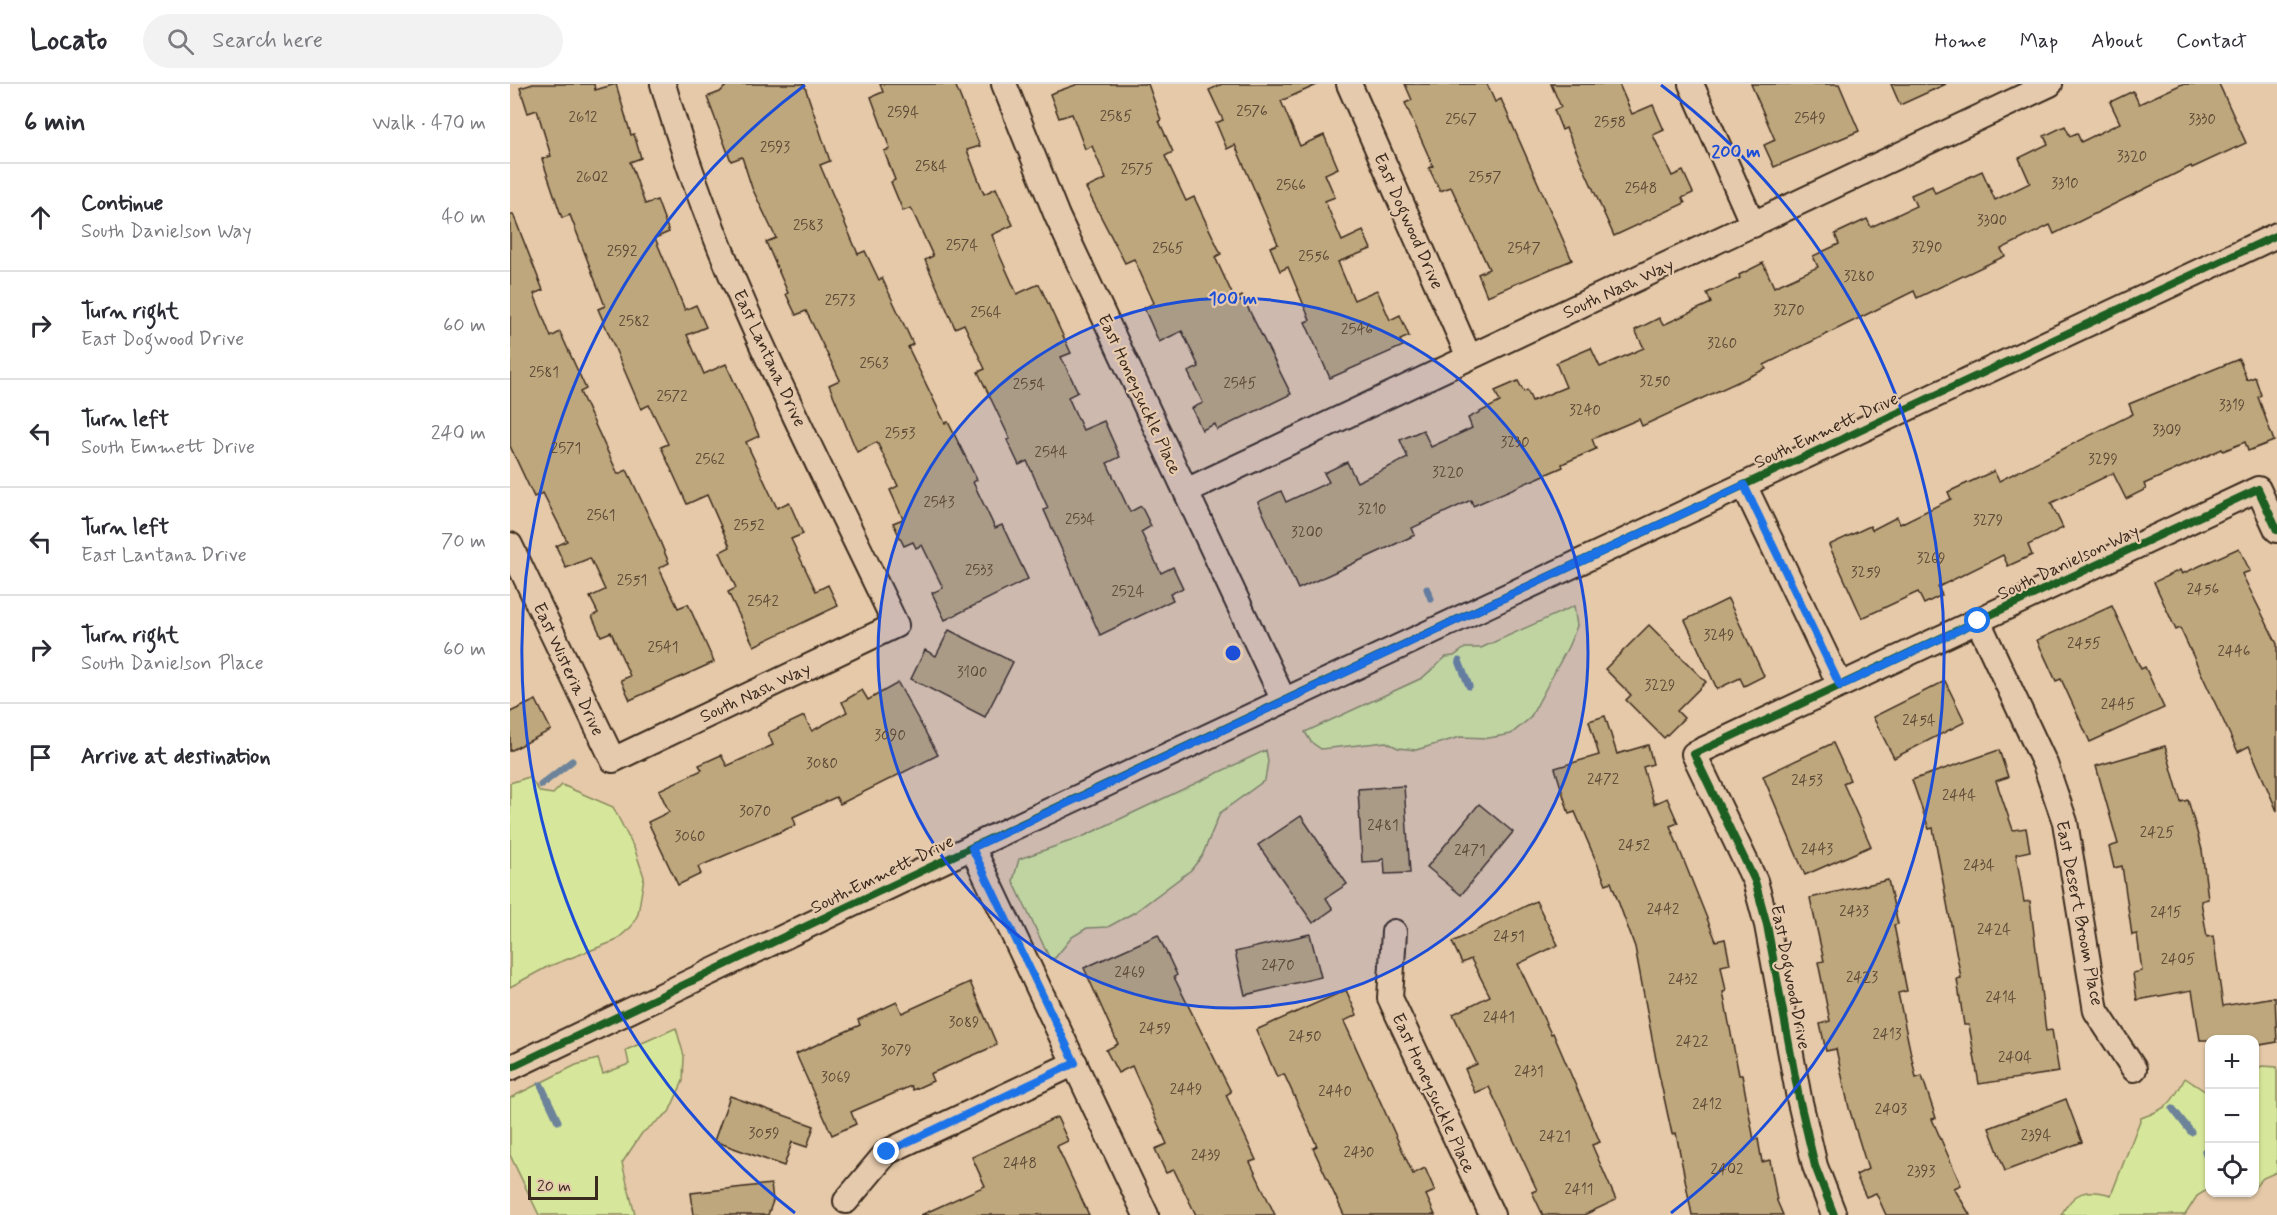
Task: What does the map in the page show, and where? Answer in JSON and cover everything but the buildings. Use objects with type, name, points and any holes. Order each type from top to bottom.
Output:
[{"type":"street","name":"East Lantana Drive","points":[[663,84],[709,222],[750,319],[897,625]]},
{"type":"street","name":"East Honeysuckle Place","points":[[1004,84],[1057,216],[1284,701]]},
{"type":"street","name":"East Dogwood Drive","points":[[1349,84],[1470,357]]},
{"type":"street","points":[[1691,84],[1753,225]]},
{"type":"street","name":"South Nash Way","points":[[1186,491],[1753,225],[2041,86]]},
{"type":"street","name":"South Emmett Drive","points":[[510,1068],[972,848],[2277,235]]},
{"type":"street","points":[[1744,485],[1840,686]]},
{"type":"street","name":"South Danielson Way","points":[[1694,754],[2258,489],[2277,530]]},
{"type":"street","name":"East Wisteria Drive","points":[[510,545],[613,760]]},
{"type":"street","name":"East Desert Broom Place","points":[[1978,621],[2045,764],[2065,822],[2096,1011],[2134,1069]]},
{"type":"street","name":"South Nash Way","points":[[613,760],[897,625]]},
{"type":"street","name":"East Dogwood Drive","points":[[1694,754],[1755,881],[1767,925],[1798,1098],[1815,1166],[1834,1215]]},
{"type":"street","points":[[972,848],[1146,1215]]},
{"type":"street","name":"East Honeysuckle Place","points":[[1394,932],[1390,998],[1492,1215]]},
{"type":"street","points":[[846,1201],[887,1152],[1075,1063]]},
{"type":"green space","points":[[1574,606],[1577,626],[1568,647],[1530,718],[1511,734],[1489,738],[1460,737],[1416,750],[1398,748],[1386,742],[1321,749],[1311,742],[1305,732],[1422,678],[1446,657],[1454,656],[1465,648],[1481,648]]},
{"type":"green space","points":[[1266,750],[1268,761],[1265,780],[1220,813],[1202,856],[1191,870],[1135,912],[1108,927],[1087,928],[1072,937],[1055,958],[1050,959],[1013,881],[1019,859],[1082,837]]},
{"type":"green space","points":[[529,777],[540,792],[553,794],[562,785],[613,807],[635,850],[644,877],[638,914],[631,927],[615,941],[547,967],[510,987],[510,783]]},
{"type":"green space","points":[[676,1028],[684,1056],[683,1081],[669,1112],[642,1133],[622,1163],[635,1215],[539,1215],[510,1155],[510,1098],[576,1065],[598,1059],[603,1074],[629,1064],[626,1050]]},
{"type":"green space","points":[[2277,1067],[2277,1172],[2263,1178],[2259,1182],[2259,1089],[2259,1068]]},
{"type":"green space","points":[[2185,1078],[2205,1091],[2205,1191],[2197,1196],[2185,1215],[2061,1215],[2071,1201],[2082,1193],[2094,1192],[2111,1195],[2141,1118],[2164,1108],[2177,1093]]},
{"type":"waterway","points":[[1427,589],[1431,599]]},
{"type":"waterway","points":[[1459,661],[1469,686]]},
{"type":"waterway","points":[[541,785],[572,761]]},
{"type":"waterway","points":[[541,1085],[558,1121]]},
{"type":"waterway","points":[[2173,1109],[2191,1132]]},
{"type":"cycle path","points":[[510,1068],[972,847],[2277,235]]},
{"type":"cycle path","points":[[1834,1215],[1815,1166],[1799,1098],[1767,925],[1755,881],[1694,754],[2258,489],[2277,530]]},
{"type":"route","points":[[887,1152],[1075,1063],[972,848],[1744,485],[1840,686],[1978,621]]}]
